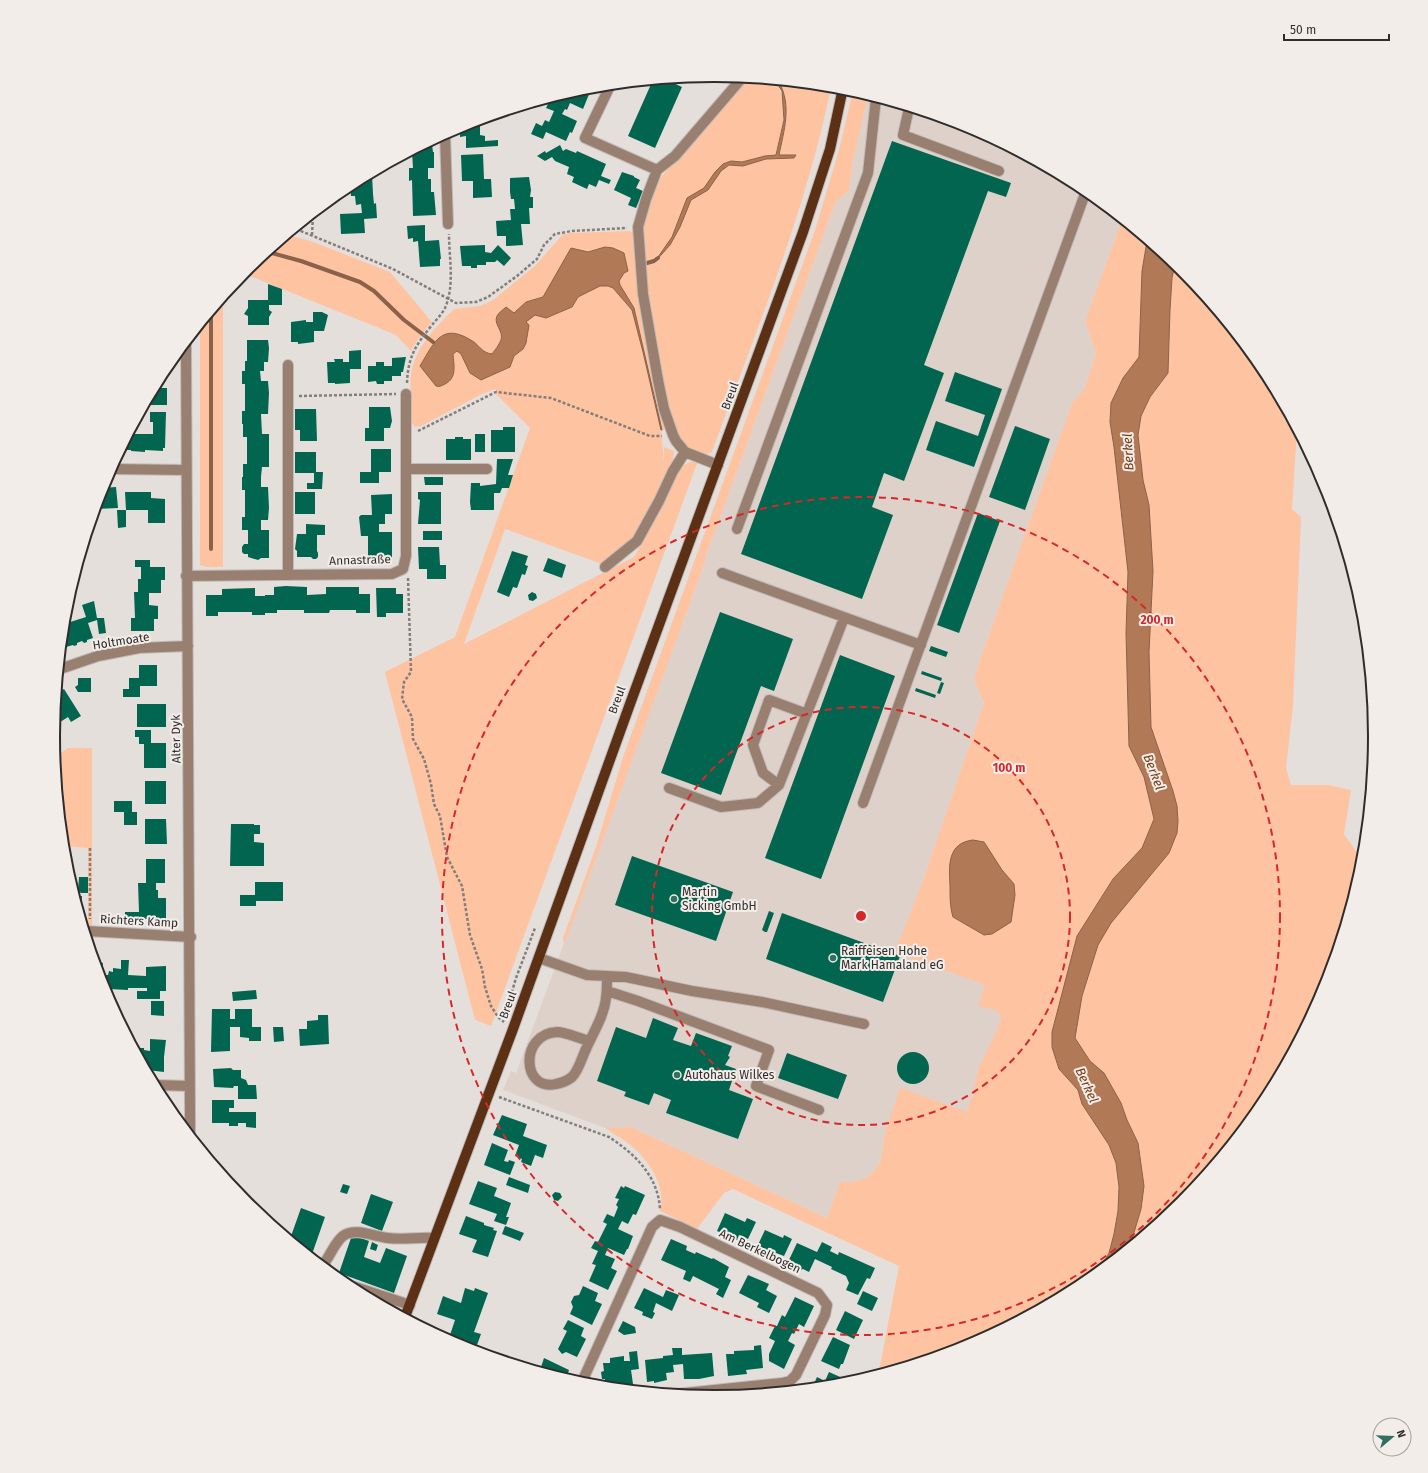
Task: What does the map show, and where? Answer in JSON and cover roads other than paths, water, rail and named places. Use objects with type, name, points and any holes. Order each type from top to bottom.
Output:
[{"type":"main road","name":"Breul","points":[[407,1313],[513,1029],[803,232],[830,149],[842,95]]},
{"type":"street","points":[[718,465],[685,452],[673,435],[664,409],[642,294],[638,227],[646,199],[657,170],[675,156],[738,83]]},
{"type":"street","points":[[607,92],[585,138],[657,170]]},
{"type":"street","points":[[737,529],[868,173],[875,103]]},
{"type":"street","points":[[908,112],[903,135],[999,171]]},
{"type":"street","points":[[445,141],[448,224]]},
{"type":"street","points":[[863,803],[1084,198]]},
{"type":"street","name":"Alter Dyk","points":[[186,351],[186,576],[191,937],[190,1128]]},
{"type":"street","points":[[288,365],[288,575]]},
{"type":"street","name":"Annastraße","points":[[186,576],[392,574],[404,569],[406,556],[406,394]]},
{"type":"street","points":[[605,567],[637,541],[659,501],[673,471],[685,452]]},
{"type":"street","points":[[117,469],[186,470]]},
{"type":"street","points":[[406,469],[487,469]]},
{"type":"street","points":[[722,573],[921,646]]},
{"type":"street","points":[[669,788],[721,807],[758,803],[780,785],[844,618]]},
{"type":"street","name":"Holtmoate","points":[[64,668],[98,656],[139,648],[188,646]]},
{"type":"street","points":[[780,785],[763,773],[753,745],[769,700],[807,714]]},
{"type":"street","name":"Richters Kamp","points":[[90,931],[191,937]]},
{"type":"street","points":[[539,958],[588,975],[626,977],[692,991],[762,1002],[864,1024]]},
{"type":"street","points":[[590,1041],[558,1032],[546,1035],[537,1040],[531,1051],[528,1063],[532,1074],[540,1082],[552,1085],[565,1082],[574,1076],[600,1020],[606,999],[607,976]]},
{"type":"street","points":[[607,991],[638,1001],[769,1050],[756,1086],[819,1110]]},
{"type":"street","points":[[161,1085],[190,1086]]},
{"type":"street","name":"Am Berkelbogen","points":[[584,1377],[652,1227],[660,1220],[818,1292],[827,1305],[825,1315],[819,1328],[796,1375],[790,1381],[715,1390]]},
{"type":"street","points":[[326,1262],[338,1242],[347,1234],[360,1233],[389,1238],[434,1238]]},
{"type":"street","points":[[369,1292],[410,1305]]},
{"type":"water","points":[[779,86],[781,86],[783,91],[786,109],[785,127],[779,155],[796,155],[794,158],[766,159],[743,166],[729,165],[721,171],[708,190],[691,200],[680,227],[670,245],[654,263],[653,261],[656,260],[672,237],[687,198],[704,188],[715,172],[723,164],[731,161],[742,162],[765,156],[776,155],[784,120],[782,91]]},
{"type":"water","name":"Berkel","points":[[1146,246],[1173,272],[1170,310],[1168,373],[1150,397],[1141,416],[1138,435],[1143,480],[1149,505],[1153,571],[1149,652],[1151,727],[1173,791],[1177,806],[1178,821],[1177,833],[1169,853],[1111,923],[1098,945],[1082,996],[1075,1038],[1090,1061],[1104,1073],[1121,1103],[1138,1143],[1144,1186],[1141,1209],[1132,1238],[1106,1260],[1109,1253],[1114,1234],[1118,1211],[1119,1187],[1116,1163],[1109,1145],[1082,1104],[1078,1090],[1059,1069],[1052,1047],[1052,1032],[1077,936],[1113,879],[1142,848],[1154,819],[1144,777],[1129,746],[1126,633],[1128,572],[1110,422],[1111,403],[1123,378],[1139,357],[1142,271]]},
{"type":"water","points":[[605,247],[613,248],[624,253],[628,271],[624,273],[619,281],[634,308],[662,430],[632,310],[613,288],[608,286],[600,286],[578,297],[572,307],[546,318],[535,315],[526,322],[529,325],[526,343],[523,349],[514,356],[510,367],[481,380],[470,373],[461,354],[457,351],[453,354],[453,375],[449,381],[441,386],[436,386],[420,366],[435,342],[447,334],[454,333],[463,336],[474,342],[484,351],[492,354],[502,337],[496,322],[497,316],[500,312],[506,307],[514,313],[526,302],[543,297],[571,248],[588,252]]},
{"type":"water","points":[[973,840],[984,842],[1002,870],[1014,884],[1015,895],[1011,922],[992,934],[984,935],[953,917],[952,913],[950,902],[951,857],[958,846]]},
{"type":"waterway","points":[[274,254],[301,261],[360,282],[374,291],[404,320],[433,342]]},
{"type":"waterway","points":[[647,263],[658,258]]},
{"type":"waterway","points":[[211,318],[211,549]]},
{"type":"place","name":"Martin Sicking GmbH","points":[[674,899]]},
{"type":"place","name":"Raiffeisen Hohe Mark Hamaland eG","points":[[833,958]]},
{"type":"place","name":"Autohaus Wilkes","points":[[677,1075]]}]
